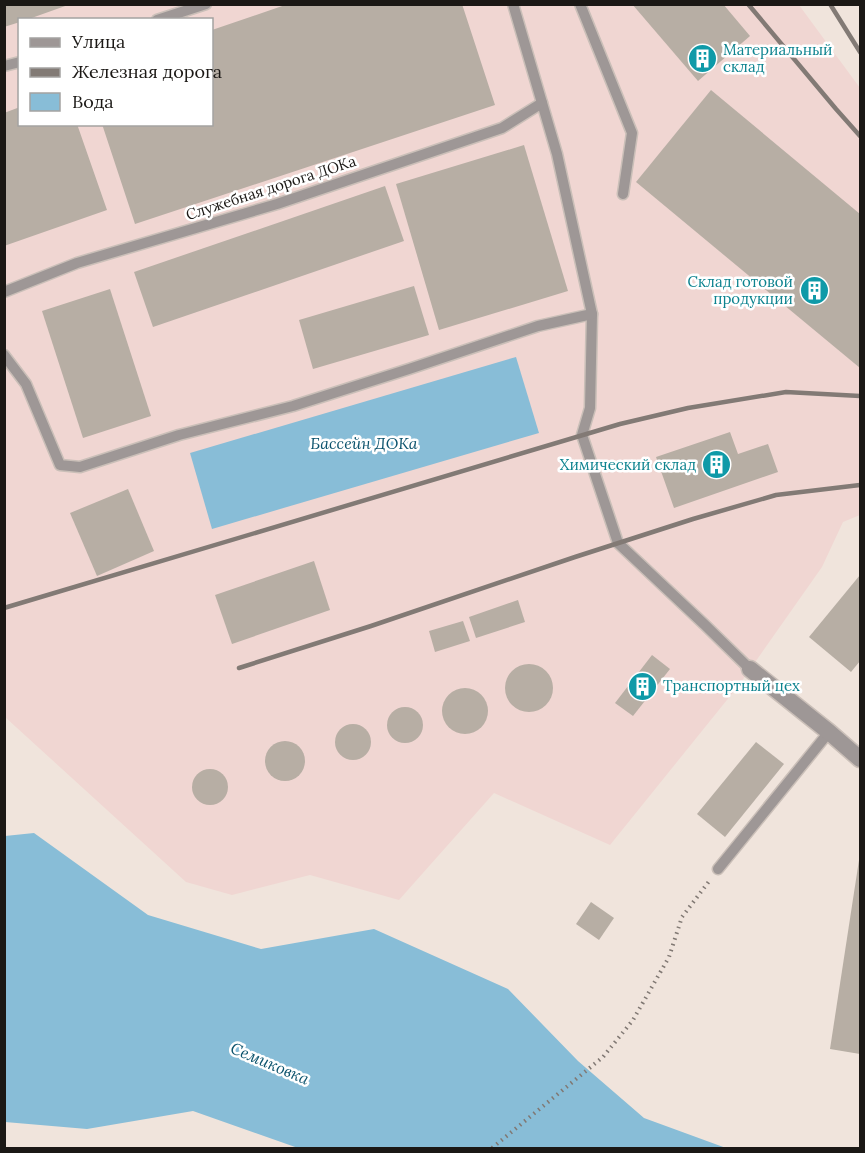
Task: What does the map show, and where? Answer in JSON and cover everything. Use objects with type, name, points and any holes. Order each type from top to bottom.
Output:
[{"type":"street","points":[[750,669],[861,759]]},
{"type":"lane","points":[[164,18],[206,4]]},
{"type":"lane","points":[[513,4],[557,154],[592,314],[590,408],[582,435],[618,543],[750,669]]},
{"type":"lane","points":[[580,4],[632,133],[623,194]]},
{"type":"lane","name":"Служебная дорога ДОКа","points":[[4,292],[77,263],[277,204],[502,128],[542,103]]},
{"type":"lane","points":[[4,355],[26,384],[60,465],[80,467],[179,435],[293,406],[537,326],[592,314]]},
{"type":"lane","points":[[718,869],[829,732]]},
{"type":"path","points":[[492,1149],[603,1057],[633,1020],[669,957],[682,916],[718,869]]},
{"type":"shaded area","points":[[4,5],[799,5],[860,88],[860,515],[843,522],[822,567],[739,685],[610,845],[494,793],[399,900],[310,875],[232,895],[186,882],[5,717]]},
{"type":"water","name":"Бассейн ДОКа","points":[[516,357],[539,433],[212,529],[190,453]]},
{"type":"water","name":"Семиковка","points":[[34,833],[148,915],[261,949],[374,929],[508,989],[578,1061],[644,1118],[726,1148],[298,1148],[193,1111],[87,1129],[5,1122],[5,836]]},
{"type":"building","points":[[4,4],[68,4],[32,18],[18,18],[18,23],[4,27]]},
{"type":"building","points":[[288,4],[462,4],[495,105],[135,224],[103,126],[213,126],[213,30]]},
{"type":"building","name":"Материальный склад","points":[[632,4],[723,4],[750,36],[698,81]]},
{"type":"building","name":"Склад готовой продукции","points":[[711,90],[860,214],[860,368],[636,182]]},
{"type":"building","points":[[18,108],[18,126],[78,126],[107,210],[4,246],[4,113]]},
{"type":"building","points":[[524,145],[568,291],[439,330],[396,184]]},
{"type":"building","points":[[385,186],[404,241],[153,327],[134,272]]},
{"type":"building","points":[[414,286],[429,335],[313,369],[299,320]]},
{"type":"building","points":[[110,289],[151,416],[83,438],[42,311]]},
{"type":"building","name":"Химический склад","points":[[730,432],[738,454],[768,444],[778,472],[674,508],[656,457]]},
{"type":"building","points":[[128,489],[154,551],[97,576],[70,513]]},
{"type":"building","points":[[314,561],[330,610],[232,644],[215,595]]},
{"type":"building","points":[[860,575],[860,661],[851,672],[809,637]]},
{"type":"building","points":[[518,600],[525,622],[476,638],[469,617]]},
{"type":"building","points":[[463,621],[470,641],[435,652],[429,631]]},
{"type":"building","name":"Транспортный цех","points":[[652,655],[670,669],[633,716],[615,703]]},
{"type":"building","points":[[524,664],[534,664],[546,671],[553,683],[553,693],[546,705],[534,712],[524,712],[509,701],[505,693],[505,683],[516,668]]},
{"type":"building","points":[[465,688],[481,695],[488,711],[481,727],[465,734],[449,727],[442,711],[449,695]]},
{"type":"building","points":[[405,707],[418,712],[423,725],[418,738],[405,743],[392,738],[387,725],[392,712]]},
{"type":"building","points":[[353,724],[366,729],[371,742],[366,755],[353,760],[340,755],[335,742],[340,729]]},
{"type":"building","points":[[285,741],[299,747],[305,761],[299,775],[285,781],[271,775],[265,761],[271,747]]},
{"type":"building","points":[[756,742],[784,764],[725,837],[697,814]]},
{"type":"building","points":[[210,769],[223,774],[228,787],[223,800],[210,805],[197,800],[192,787],[197,774]]},
{"type":"building","points":[[860,860],[860,1054],[830,1049]]},
{"type":"building","points":[[591,902],[614,918],[599,940],[576,924]]},
{"type":"railway","points":[[748,4],[860,136]]},
{"type":"railway","points":[[830,4],[860,52]]},
{"type":"railway","points":[[4,608],[620,424],[688,408],[786,392],[860,396]]},
{"type":"railway","points":[[239,668],[693,519],[776,495],[860,485]]},
{"type":"place","name":"Материальный склад","points":[[702,59]]},
{"type":"place","name":"Склад готовой продукции","points":[[814,291]]},
{"type":"place","name":"Химический склад","points":[[717,465]]},
{"type":"place","name":"Транспортный цех","points":[[642,686]]}]
